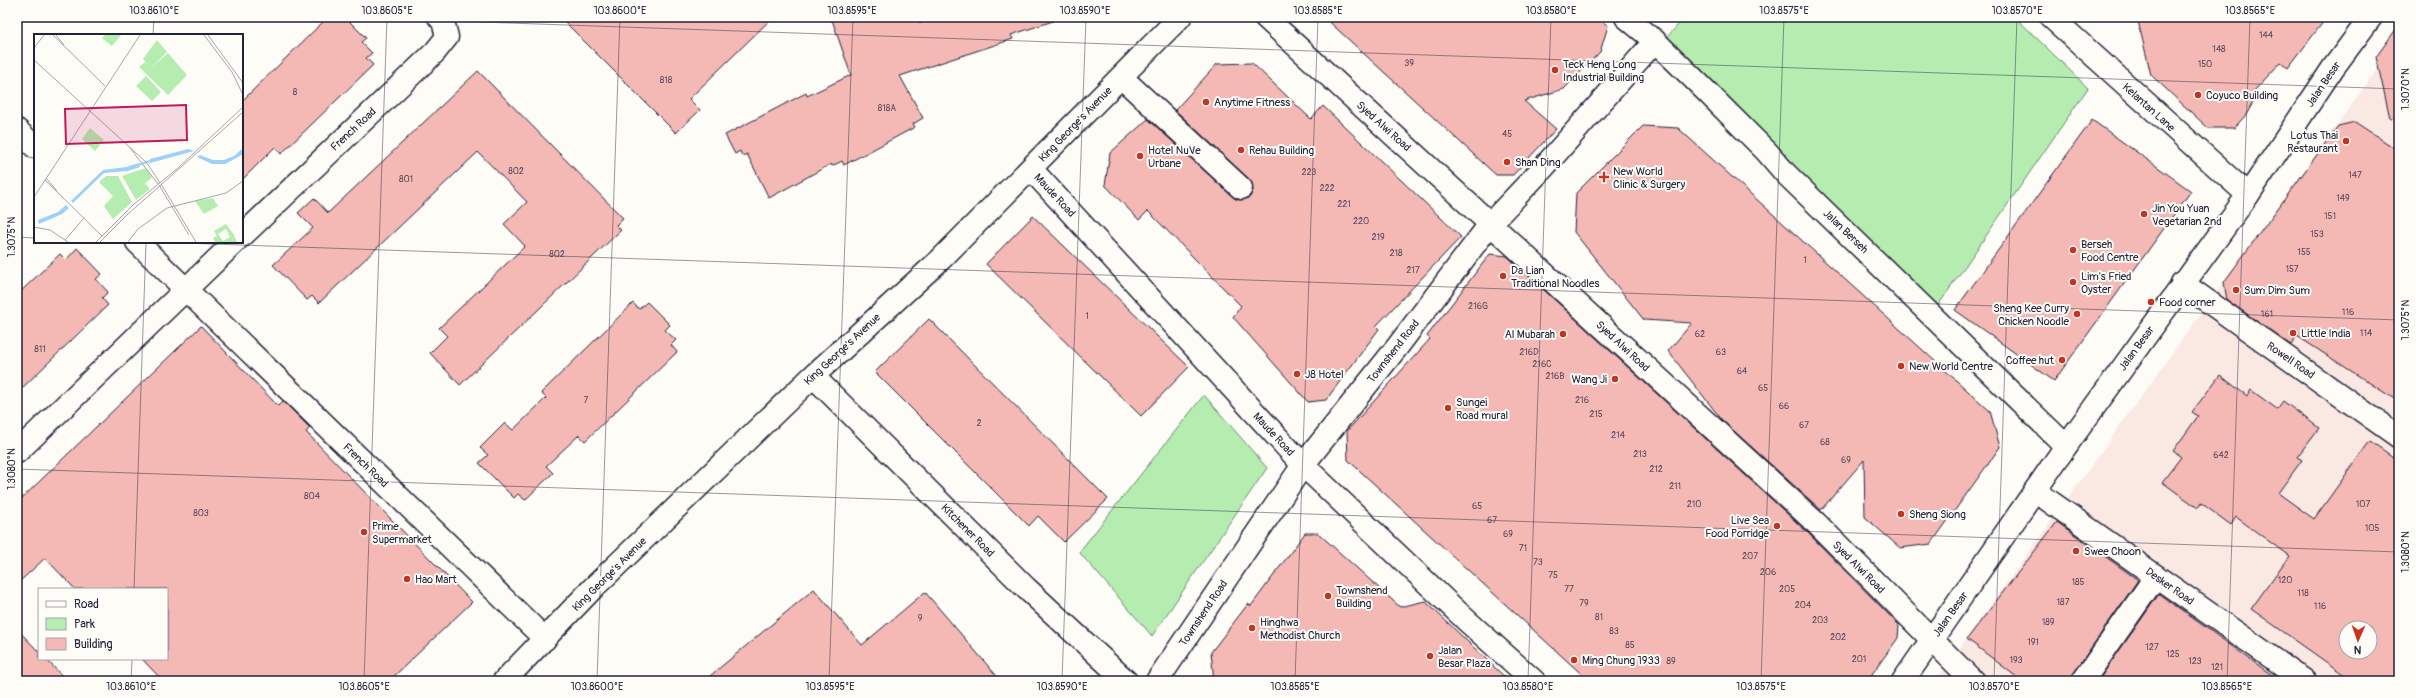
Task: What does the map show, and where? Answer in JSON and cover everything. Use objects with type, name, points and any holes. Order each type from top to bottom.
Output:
[{"type":"street","name":"French Road","points":[[243,235],[435,52],[447,37],[443,21],[439,17]]},
{"type":"street","name":"King George's Avenue","points":[[504,681],[593,588],[813,376],[941,259],[1180,17]]},
{"type":"street","name":"Syed Alwi Road","points":[[1265,17],[1816,523],[1973,681]]},
{"type":"street","name":"Jalan Berseh","points":[[1626,17],[1655,41],[1762,146],[1786,174],[2066,446]]},
{"type":"street","name":"Kelantan Lane","points":[[2051,17],[2248,195]]},
{"type":"street","name":"Jalan Besar","points":[[1904,681],[2066,446],[2182,283],[2248,195],[2333,68],[2370,17]]},
{"type":"street","name":"Townshend Road","points":[[1157,681],[1303,465],[1403,339],[1490,224],[1543,168],[1655,41]]},
{"type":"street","points":[[1121,77],[1241,188]]},
{"type":"street","points":[[17,130],[34,146]]},
{"type":"street","name":"Maude Road","points":[[1031,169],[1303,465],[1466,620],[1534,681]]},
{"type":"street","name":"French Road","points":[[137,243],[545,639]]},
{"type":"street","points":[[17,452],[235,243]]},
{"type":"street","name":"Rowell Road","points":[[2182,283],[2399,437]]},
{"type":"street","name":"Kitchener Road","points":[[813,376],[1026,588],[1126,681]]},
{"type":"street","name":"Desker Road","points":[[2035,491],[2305,681]]},
{"type":"street","points":[[2083,681],[2156,576]]},
{"type":"shaded area","name":"Little India","points":[[2399,39],[2399,681],[1936,681]]},
{"type":"green space","points":[[1685,17],[2015,17],[2088,88],[1937,307],[1661,44]]},
{"type":"green space","points":[[1204,395],[1267,468],[1152,636],[1079,552]]},
{"type":"building","points":[[328,17],[345,17],[366,38],[361,42],[372,53],[366,58],[373,65],[281,154],[275,147],[243,179],[243,100]]},
{"type":"building","points":[[560,17],[773,17],[689,99],[700,110],[676,133]]},
{"type":"building","points":[[831,17],[918,17],[920,23],[937,17],[1052,17],[1053,21],[1011,35],[1013,39],[900,76],[923,118],[913,124],[915,127],[844,165],[842,161],[832,166],[831,164],[769,198],[747,154],[742,156],[740,151],[735,154],[725,135],[806,93],[807,96],[851,75]]},
{"type":"building","points":[[1324,17],[1598,17],[1608,26],[1600,52],[1564,89],[1524,101],[1556,129],[1513,175],[1496,175]]},
{"type":"building","points":[[2137,17],[2327,17],[2288,68],[2281,62],[2252,93],[2256,97],[2246,115],[2234,128],[2208,128],[2151,75]]},
{"type":"building","points":[[2399,25],[2399,117],[2390,118],[2376,57]]},
{"type":"building","points":[[1252,63],[1311,119],[1323,106],[1461,237],[1376,326],[1379,329],[1326,400],[1308,402],[1233,317],[1241,306],[1148,211],[1139,220],[1105,185],[1110,153],[1148,119],[1233,197],[1239,200],[1250,197],[1253,190],[1249,179],[1175,110],[1217,64]]},
{"type":"building","points":[[478,71],[623,218],[616,225],[621,230],[460,385],[430,353],[447,336],[439,328],[525,246],[504,224],[527,202],[478,152],[319,303],[312,296],[307,300],[273,265],[313,228],[298,213],[314,198],[328,213]]},
{"type":"building","name":"Berseh Food Centre","points":[[2092,120],[2191,191],[2054,381],[1955,310]]},
{"type":"building","points":[[2355,122],[2399,151],[2399,402],[2297,336],[2291,345],[2285,341],[2227,300],[2224,282],[2338,126]]},
{"type":"building","points":[[1643,126],[1678,128],[1990,411],[2000,447],[1931,544],[1900,548],[1865,517],[1864,460],[1821,510],[1722,420],[1668,351],[1692,323],[1644,320],[1574,232],[1576,193]]},
{"type":"building","points":[[1033,216],[1189,367],[1141,416],[986,264]]},
{"type":"building","points":[[77,248],[102,274],[96,279],[108,292],[102,298],[108,305],[17,393],[17,295],[60,254],[66,260]]},
{"type":"building","points":[[1490,254],[1507,256],[1807,532],[1899,625],[1898,638],[1867,681],[1589,681],[1348,460],[1347,431],[1430,339],[1427,336]]},
{"type":"building","points":[[647,302],[670,325],[665,330],[676,340],[671,345],[677,352],[585,441],[579,435],[546,466],[553,473],[525,500],[518,494],[514,498],[479,463],[488,455],[480,448],[505,423],[513,430],[546,398],[541,393],[633,303],[639,309]]},
{"type":"building","points":[[929,319],[1108,499],[1064,542],[1038,516],[1029,526],[875,372]]},
{"type":"building","points":[[201,326],[278,406],[283,401],[310,428],[306,432],[472,602],[389,681],[163,681],[143,660],[168,660],[168,588],[74,588],[45,558],[17,584],[17,503]]},
{"type":"building","points":[[2220,375],[2247,396],[2251,390],[2277,409],[2283,401],[2319,428],[2297,457],[2302,460],[2278,493],[2314,519],[2370,441],[2399,461],[2399,681],[2353,681],[2251,609],[2289,556],[2236,517],[2231,525],[2201,503],[2198,508],[2162,482],[2181,457],[2173,451],[2198,416],[2192,412]]},
{"type":"building","points":[[2057,522],[2138,580],[2073,674],[2071,681],[2022,681],[1967,639]]},
{"type":"building","points":[[1305,533],[1318,533],[1400,607],[1425,601],[1509,681],[1214,681],[1211,652],[1248,604],[1251,606]]},
{"type":"building","points":[[814,589],[862,645],[925,592],[1001,681],[704,681]]},
{"type":"building","points":[[2159,594],[2240,652],[2280,681],[2098,681]]},
{"type":"building","points":[[17,629],[38,651],[38,660],[47,660],[67,681],[17,681]]},
{"type":"place","name":"Teck Heng Long Industrial Building","points":[[1555,70]]},
{"type":"place","name":"Coyuco Building","points":[[2198,95]]},
{"type":"place","name":"Anytime Fitness","points":[[1206,102]]},
{"type":"place","name":"Lotus Thai Restaurant","points":[[2346,141]]},
{"type":"place","name":"Rehau Building","points":[[1241,150]]},
{"type":"place","name":"Hotel NuVe Urbane","points":[[1140,156]]},
{"type":"place","name":"Shan Ding","points":[[1507,162]]},
{"type":"place","name":"New World Clinic & Surgery","points":[[1604,177]]},
{"type":"place","name":"Jin You Yuan Vegetarian 2nd","points":[[2144,214]]},
{"type":"place","name":"Berseh Food Centre","points":[[2073,250]]},
{"type":"place","name":"Da Lian Traditional Noodles","points":[[1503,276]]},
{"type":"place","name":"Lim's Fried Oyster","points":[[2073,282]]},
{"type":"place","name":"Sum Dim Sum","points":[[2236,290]]},
{"type":"place","name":"Food corner","points":[[2151,302]]},
{"type":"place","name":"Sheng Kee Curry Chicken Noodle","points":[[2077,314]]},
{"type":"place","name":"Little India","points":[[2293,333]]},
{"type":"place","name":"Al Mubarah","points":[[1563,334]]},
{"type":"place","name":"Coffee hut","points":[[2062,360]]},
{"type":"place","name":"New World Centre","points":[[1901,366]]},
{"type":"place","name":"J8 Hotel","points":[[1297,374]]},
{"type":"place","name":"Wang Ji","points":[[1615,379]]},
{"type":"place","name":"Sungei Road mural","points":[[1448,408]]},
{"type":"place","name":"Sheng Siong","points":[[1901,514]]},
{"type":"place","name":"Live Sea Food Porridge","points":[[1777,526]]},
{"type":"place","name":"Prime Supermarket","points":[[364,532]]},
{"type":"place","name":"Swee Choon","points":[[2076,551]]},
{"type":"place","name":"Hao Mart","points":[[407,579]]},
{"type":"place","name":"Townshend Building","points":[[1328,596]]},
{"type":"place","name":"Hinghwa Methodist Church","points":[[1252,628]]},
{"type":"place","name":"Jalan Besar Plaza","points":[[1430,656]]},
{"type":"place","name":"Ming Chung 1933","points":[[1574,660]]}]
